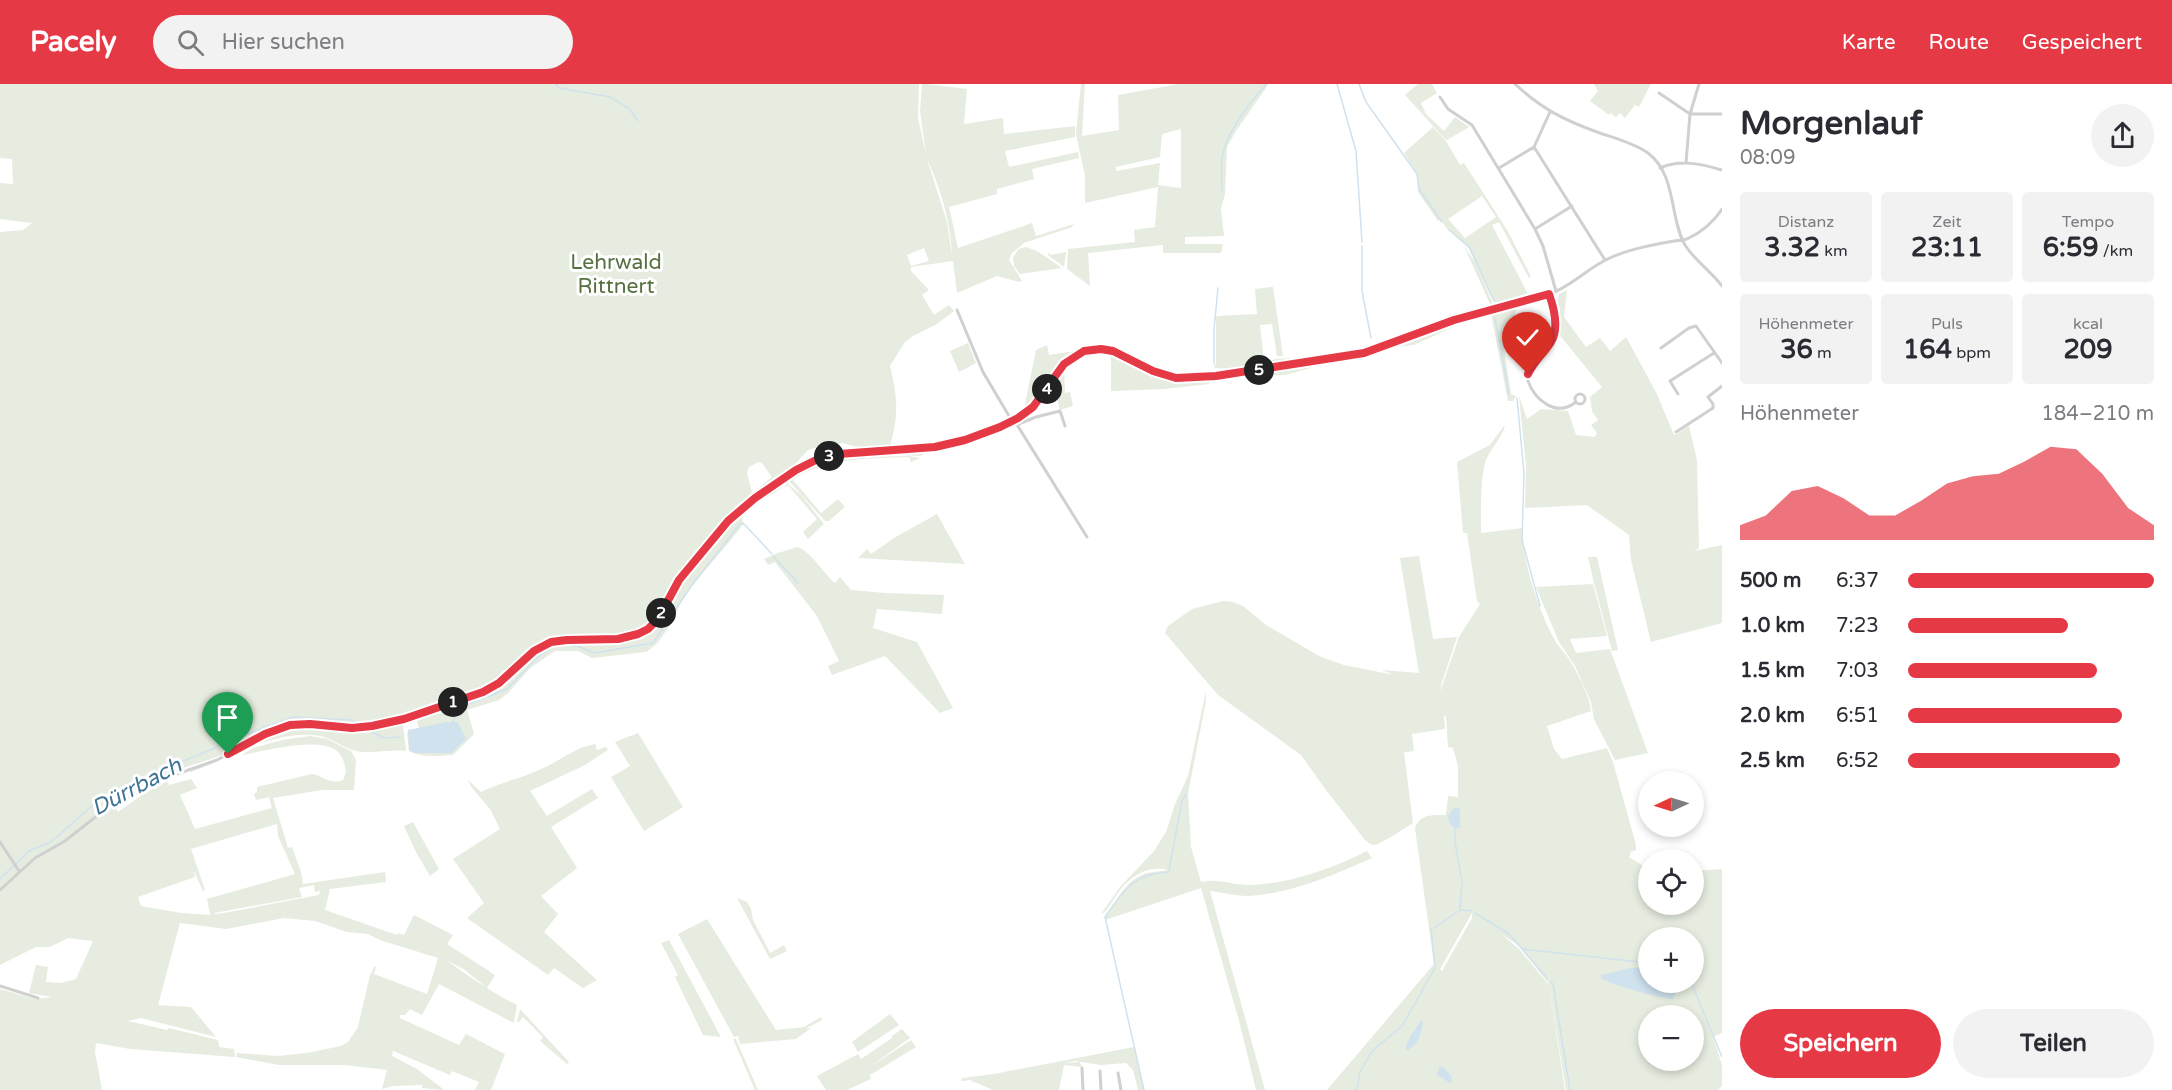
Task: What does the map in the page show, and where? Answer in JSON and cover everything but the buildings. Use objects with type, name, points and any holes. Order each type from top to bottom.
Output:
[{"type":"street","points":[[1515,84],[1550,112],[1650,155],[1660,168],[1668,185],[1682,239],[1692,254],[1722,286]]},
{"type":"street","points":[[1686,163],[1690,114],[1699,84]]},
{"type":"street","points":[[1659,93],[1690,114],[1722,114]]},
{"type":"street","points":[[1440,96],[1448,110],[1472,125],[1499,168],[1543,246],[1556,291]]},
{"type":"street","points":[[1499,168],[1534,147],[1550,112]]},
{"type":"street","points":[[1534,147],[1605,260]]},
{"type":"street","points":[[1660,168],[1699,163],[1722,170]]},
{"type":"street","points":[[1535,229],[1572,206]]},
{"type":"street","points":[[0,890],[35,858],[64,841],[105,809],[165,778],[217,760],[273,730],[302,724],[352,728],[396,721],[490,689],[529,655],[547,644],[567,640],[622,639],[641,633],[658,619],[679,580],[728,521],[778,482],[816,460],[844,453],[935,447],[965,440],[1013,421],[1036,404],[1067,361],[1087,350],[1113,351],[1166,376],[1187,379],[1364,353],[1454,320],[1549,294],[1605,260],[1703,231],[1722,208]]},
{"type":"street","points":[[1549,294],[1555,312],[1552,339],[1532,365],[1528,381],[1543,404],[1565,408],[1576,402]]},
{"type":"street","points":[[957,310],[982,372],[1087,537]]},
{"type":"street","points":[[1661,348],[1689,328],[1696,326],[1722,363]]},
{"type":"street","points":[[1678,394],[1670,381],[1714,353]]},
{"type":"street","points":[[1676,432],[1713,408],[1709,394],[1722,386]]},
{"type":"street","points":[[1016,425],[1060,411],[1065,426]]},
{"type":"street","points":[[0,842],[20,871]]},
{"type":"street","points":[[0,986],[38,998]]},
{"type":"street","points":[[1082,1068],[1083,1090]]},
{"type":"street","points":[[1100,1071],[1101,1090]]},
{"type":"street","points":[[1118,1073],[1121,1090]]},
{"type":"green space","name":"Lehrwald Rittnert","points":[[0,84],[919,84],[918,118],[926,154],[920,111],[922,84],[927,84],[967,89],[964,124],[1003,118],[1004,134],[1075,126],[1075,137],[1005,151],[1009,167],[1078,152],[1079,158],[1032,169],[1034,179],[997,189],[997,194],[949,207],[958,248],[1032,223],[1036,236],[1074,224],[1072,227],[1024,243],[1012,253],[1009,260],[1022,281],[1019,282],[997,276],[957,293],[953,261],[911,267],[911,271],[929,290],[922,295],[934,315],[949,305],[954,311],[937,324],[905,342],[890,366],[896,407],[889,449],[865,449],[842,443],[808,450],[789,471],[738,508],[740,512],[780,483],[786,483],[745,514],[742,520],[744,523],[688,592],[665,633],[646,652],[592,658],[578,651],[555,651],[530,668],[499,700],[467,710],[474,734],[453,755],[425,756],[409,751],[407,732],[419,728],[414,714],[356,727],[306,722],[279,727],[254,737],[220,756],[171,772],[113,803],[118,812],[167,781],[169,785],[191,779],[197,788],[180,795],[195,829],[272,808],[269,797],[256,800],[254,794],[257,792],[257,787],[312,774],[330,781],[338,781],[343,780],[346,772],[341,755],[328,747],[291,746],[242,755],[253,748],[282,740],[310,736],[327,739],[351,751],[356,760],[354,790],[322,790],[273,798],[288,848],[292,847],[303,884],[385,872],[386,882],[330,889],[325,910],[397,935],[398,933],[404,935],[414,915],[453,935],[447,944],[495,975],[487,988],[517,1005],[514,1023],[439,984],[422,1015],[410,1009],[405,1015],[400,1015],[400,1018],[459,1045],[466,1034],[505,1054],[491,1090],[475,1090],[479,1082],[452,1071],[450,1075],[393,1051],[392,1056],[417,1069],[443,1089],[422,1088],[422,1085],[393,1086],[382,1089],[387,1070],[345,1065],[279,1065],[236,1057],[237,1053],[278,1056],[307,1053],[341,1046],[348,1042],[358,1027],[370,975],[375,966],[374,974],[427,994],[438,958],[368,934],[347,932],[315,921],[284,918],[226,929],[180,923],[158,1005],[191,1007],[216,1037],[141,1018],[128,1021],[218,1040],[219,1047],[234,1049],[235,1057],[130,1049],[96,1043],[95,1052],[102,1090],[0,1090],[0,989],[35,999],[52,997],[29,993],[36,965],[48,967],[46,982],[61,983],[76,979],[93,941],[68,938],[50,947],[36,947],[0,965],[0,232],[23,230],[32,223],[0,219],[0,183],[13,184],[12,159],[0,158]],"holes":[[[927,159],[944,205],[950,230],[952,256],[947,222]],[[924,248],[929,261],[911,266],[907,255]],[[758,462],[762,463],[772,477],[752,493],[747,473],[749,467]],[[277,824],[278,836],[295,874],[207,899],[210,915],[141,906],[138,897],[195,877],[194,871],[203,891],[205,890],[191,849]],[[314,885],[315,892],[320,891],[319,895],[214,913],[302,897],[299,888]],[[446,960],[465,970],[487,988],[472,978]]]},
{"type":"green space","points":[[1081,84],[1085,84],[1082,136],[1119,130],[1118,95],[1179,84],[1267,84],[1227,147],[1225,194],[1221,209],[1224,236],[1185,237],[1185,244],[1223,244],[1221,253],[1163,253],[1163,245],[1088,253],[1090,286],[1067,269],[1068,249],[1135,242],[1134,230],[1155,227],[1158,187],[1085,203],[1085,176],[1076,134]],"holes":[[[1181,129],[1181,188],[1158,185],[1160,163],[1116,171],[1116,167],[1160,157],[1162,134]]]},
{"type":"green space","points":[[1418,84],[1432,84],[1437,93],[1421,103],[1426,114],[1444,131],[1455,117],[1469,127],[1447,140],[1444,138],[1405,95]]},
{"type":"green space","points":[[1594,84],[1651,84],[1639,107],[1635,105],[1625,118],[1620,113],[1616,117],[1610,113],[1609,115],[1590,101],[1598,91]]},
{"type":"green space","points":[[1433,127],[1446,141],[1460,165],[1464,163],[1507,230],[1531,276],[1529,278],[1499,222],[1492,225],[1529,296],[1496,303],[1493,301],[1467,245],[1447,229],[1441,220],[1438,221],[1418,192],[1417,173],[1404,153]],"holes":[[[1482,196],[1496,217],[1465,238],[1448,219]]]},
{"type":"green space","points":[[1464,246],[1476,264],[1493,304],[1490,304]]},
{"type":"green space","points":[[1026,247],[1037,251],[1062,268],[1020,274],[1014,266],[1013,257],[1019,249]]},
{"type":"green space","points":[[1066,252],[1064,267],[1048,255],[1048,253],[1051,255]]},
{"type":"green space","points":[[1273,287],[1283,356],[1277,356],[1272,324],[1260,325],[1264,360],[1237,369],[1215,368],[1216,316],[1257,314],[1255,289]]},
{"type":"green space","points":[[1567,290],[1564,317],[1586,347],[1600,338],[1610,351],[1626,337],[1657,394],[1673,433],[1675,435],[1689,426],[1697,460],[1699,548],[1694,551],[1722,545],[1722,623],[1651,642],[1631,560],[1629,535],[1587,505],[1525,508],[1526,466],[1519,396],[1527,419],[1541,409],[1568,411],[1576,435],[1595,437],[1597,433],[1591,425],[1598,420],[1592,411],[1590,397],[1602,387],[1557,332],[1560,308],[1557,302],[1559,294]]},
{"type":"green space","points":[[1518,306],[1511,323],[1519,333],[1504,348],[1511,394],[1516,396],[1513,401],[1508,401],[1491,314]]},
{"type":"green space","points":[[1477,316],[1414,345],[1394,347],[1394,345]]},
{"type":"green space","points":[[968,343],[976,363],[959,372],[950,351]]},
{"type":"green space","points":[[1047,345],[1049,355],[1076,351],[1061,364],[1038,396],[1024,409],[1036,350]]},
{"type":"green space","points":[[1111,354],[1161,380],[1148,371],[1170,380],[1210,381],[1209,384],[1164,389],[1111,391]]},
{"type":"green space","points":[[1307,357],[1308,359],[1256,367],[1255,365],[1276,359]]},
{"type":"green space","points":[[1310,365],[1311,368],[1285,375],[1255,376],[1255,373]]},
{"type":"green space","points":[[1064,368],[1065,393],[1070,392],[1073,406],[1060,410],[1056,396],[1043,399]]},
{"type":"green space","points":[[1505,426],[1484,467],[1481,533],[1523,528],[1525,556],[1538,602],[1556,642],[1578,675],[1591,711],[1547,726],[1554,749],[1562,759],[1607,748],[1636,845],[1636,850],[1631,852],[1629,857],[1638,863],[1638,915],[1704,915],[1704,870],[1722,869],[1722,1033],[1713,1037],[1722,1065],[1722,1086],[1718,1090],[1566,1090],[1549,984],[1518,945],[1501,934],[1519,949],[1549,985],[1565,1090],[1327,1090],[1434,964],[1415,828],[1423,818],[1431,815],[1446,815],[1448,796],[1458,797],[1458,766],[1453,748],[1448,747],[1446,716],[1444,716],[1445,729],[1412,734],[1414,751],[1401,753],[1404,753],[1413,823],[1373,845],[1365,840],[1301,755],[1218,695],[1165,633],[1168,626],[1192,609],[1223,601],[1233,602],[1243,606],[1266,625],[1319,656],[1344,665],[1394,675],[1382,670],[1419,673],[1400,558],[1419,556],[1433,639],[1457,637],[1441,685],[1442,692],[1459,637],[1480,604],[1477,601],[1467,533],[1463,533],[1457,462],[1490,445]],"holes":[[[1472,913],[1472,918],[1442,971],[1440,969]]]},
{"type":"green space","points":[[831,448],[854,451],[827,455],[797,466],[816,452]]},
{"type":"green space","points":[[924,450],[924,454],[920,456],[837,458],[812,465],[787,479],[799,468],[832,457]]},
{"type":"green space","points":[[909,456],[920,458],[911,462],[909,457],[849,460],[806,472],[793,480],[821,513],[838,499],[845,507],[829,521],[825,521],[789,481],[816,465],[831,461],[846,458]]},
{"type":"green space","points":[[787,483],[802,496],[824,524],[808,539],[803,532],[817,519],[788,485],[784,488]]},
{"type":"green space","points":[[937,514],[965,564],[858,558],[867,549],[871,554]]},
{"type":"green space","points":[[797,547],[806,552],[835,583],[840,577],[851,590],[944,595],[942,614],[877,609],[873,628],[917,642],[953,708],[940,713],[885,656],[832,675],[828,666],[839,661],[817,616],[775,562],[768,565],[764,559]]},
{"type":"green space","points":[[1588,557],[1597,557],[1618,650],[1612,651]]},
{"type":"green space","points":[[1593,584],[1607,636],[1570,639],[1576,653],[1610,649],[1648,753],[1615,760],[1594,719],[1591,702],[1575,666],[1559,642],[1536,587]]},
{"type":"green space","points":[[1206,691],[1188,793],[1191,847],[1201,882],[1267,884],[1311,874],[1367,851],[1372,858],[1327,877],[1279,892],[1247,896],[1210,891],[1265,1090],[1256,1090],[1201,888],[1105,920],[1105,916],[1122,892],[1137,877],[1150,872],[1168,870],[1152,869],[1138,874],[1125,884],[1101,914],[1120,887],[1154,851],[1166,832],[1175,804],[1188,776]]},
{"type":"green space","points":[[398,722],[403,724],[406,751],[356,751],[319,736],[297,735],[250,747],[191,772],[190,770],[279,729],[319,725],[372,729]]},
{"type":"green space","points":[[638,733],[683,807],[644,831],[611,777],[630,766],[615,742]]},
{"type":"green space","points":[[595,744],[597,750],[606,747],[608,750],[585,765],[530,791],[547,816],[592,789],[598,798],[551,827],[577,868],[541,896],[558,914],[544,932],[597,980],[583,988],[554,968],[548,975],[467,918],[484,903],[453,859],[500,829],[490,809],[468,780],[481,792],[532,773],[580,748]]},
{"type":"green space","points":[[413,822],[439,869],[430,876],[404,826]]},
{"type":"green space","points":[[737,898],[747,902],[753,920],[770,953],[784,945],[787,951],[770,959]]},
{"type":"green space","points":[[707,919],[776,1030],[804,1027],[821,1017],[822,1020],[805,1029],[811,1028],[796,1039],[740,1044],[738,1036],[734,1037],[678,934]]},
{"type":"green space","points":[[669,940],[721,1037],[703,1035],[675,977],[678,975],[661,943]]},
{"type":"green space","points":[[520,1009],[569,1062],[567,1064],[540,1041],[543,1037],[523,1017],[517,1022]]},
{"type":"green space","points":[[890,1014],[899,1025],[858,1052],[852,1042]]},
{"type":"green space","points":[[902,1029],[910,1038],[868,1068],[911,1040],[916,1047],[870,1075],[871,1079],[847,1090],[826,1090],[817,1076],[858,1054],[861,1059]]},
{"type":"green space","points":[[733,1039],[736,1039],[758,1090],[755,1090]]},
{"type":"green space","points":[[1134,1047],[1144,1090],[1138,1090],[1133,1070],[1126,1063],[1101,1065],[1075,1061],[1064,1063],[1080,1062],[1082,1067],[1064,1065],[1059,1090],[993,1090],[970,1080],[961,1081],[962,1078]]},
{"type":"water","points":[[458,722],[466,739],[452,753],[414,753],[409,750],[408,730]]},
{"type":"water","points":[[1457,807],[1460,810],[1460,827],[1457,829],[1450,825],[1448,817]]},
{"type":"water","points":[[1638,968],[1638,992],[1601,978],[1601,975]]},
{"type":"water","points":[[1644,993],[1675,993],[1673,999]]},
{"type":"water","points":[[1421,1021],[1423,1022],[1417,1041],[1408,1050],[1405,1049],[1411,1035]]},
{"type":"water","points":[[1442,1066],[1451,1075],[1450,1083],[1437,1075]]},
{"type":"waterway","points":[[556,84],[559,88],[610,97],[628,108]]},
{"type":"waterway","points":[[1222,191],[1222,162],[1226,144],[1241,116],[1267,84]]},
{"type":"waterway","points":[[1337,84],[1356,151],[1362,242]]},
{"type":"waterway","points":[[1359,84],[1366,102],[1417,174],[1419,189],[1442,222]]},
{"type":"waterway","points":[[630,110],[638,121]]},
{"type":"waterway","points":[[1449,230],[1470,248],[1494,301]]},
{"type":"waterway","points":[[1362,246],[1362,291],[1371,338]]},
{"type":"waterway","points":[[1214,364],[1214,329],[1218,288]]},
{"type":"waterway","points":[[1495,318],[1509,394]]},
{"type":"waterway","points":[[1517,398],[1524,473],[1522,540],[1540,606]]},
{"type":"waterway","name":"Dürrbach","points":[[452,723],[463,706],[507,689],[539,656],[557,644],[577,646],[594,653],[653,643],[692,585],[740,524],[744,524],[772,554]]},
{"type":"waterway","name":"Dürrbach","points":[[773,556],[798,583]]},
{"type":"waterway","name":"Dürrbach","points":[[257,730],[293,717],[351,720],[358,725]]},
{"type":"waterway","name":"Dürrbach","points":[[368,730],[384,738],[400,737]]},
{"type":"waterway","name":"Dürrbach","points":[[0,879],[29,851],[51,842],[94,804],[143,778],[255,731]]},
{"type":"waterway","points":[[1169,870],[1182,801],[1186,794]]},
{"type":"waterway","points":[[1455,829],[1462,882],[1460,910]]},
{"type":"waterway","points":[[1144,1090],[1105,917],[1130,885],[1146,876],[1168,872]]},
{"type":"waterway","points":[[1434,928],[1460,910],[1472,911]]},
{"type":"waterway","points":[[1475,913],[1509,934],[1522,949],[1638,962]]},
{"type":"waterway","points":[[1357,1090],[1360,1072],[1371,1052],[1402,1026],[1435,968],[1431,929]]},
{"type":"waterway","points":[[1522,949],[1547,978]]},
{"type":"waterway","points":[[1551,982],[1570,1090]]},
{"type":"waterway","points":[[1696,993],[1722,1057]]},
{"type":"route","points":[[228,754],[273,730],[290,725],[310,724],[340,728],[372,726],[404,719],[483,692],[499,683],[534,651],[551,642],[618,639],[638,634],[648,629],[658,619],[679,580],[728,521],[755,498],[796,470],[816,460],[839,454],[935,447],[965,440],[1000,427],[1033,407],[1064,364],[1084,351],[1094,349],[1113,351],[1153,371],[1176,378],[1216,376],[1364,353],[1454,320],[1549,294],[1555,312],[1552,339],[1528,374]]}]
